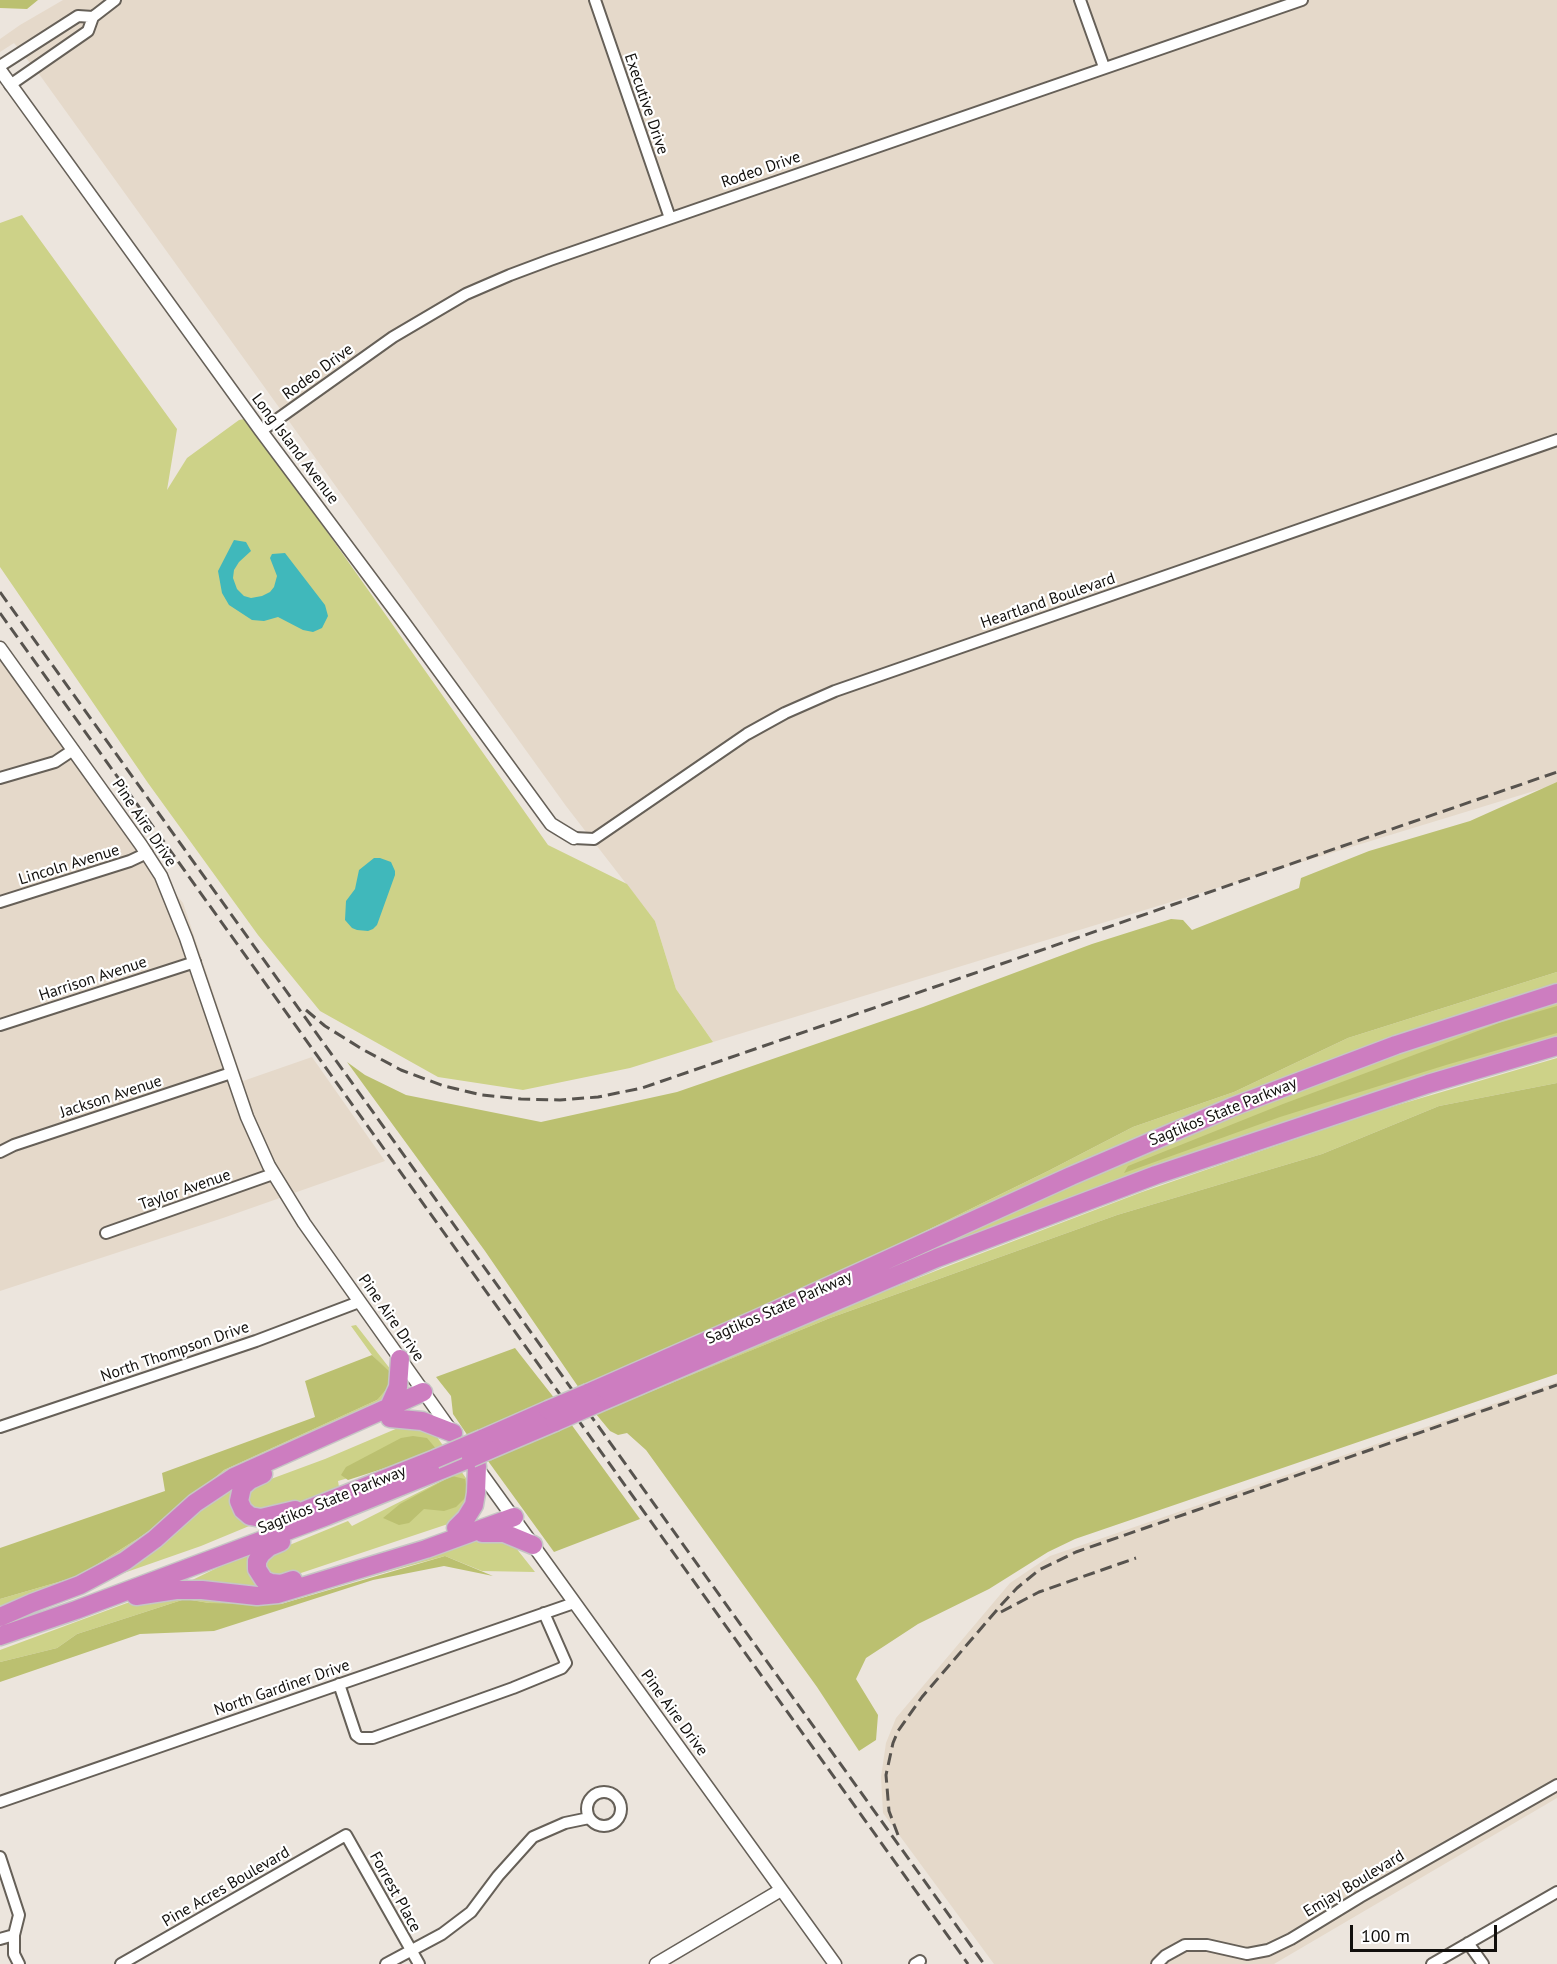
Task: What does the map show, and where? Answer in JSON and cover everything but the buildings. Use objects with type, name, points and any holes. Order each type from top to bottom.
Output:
[{"type":"highway","name":"Sagtikos State Parkway","points":[[592,1398],[759,1318],[1071,1176],[1221,1112],[1396,1045],[1557,993]]},
{"type":"highway","name":"Sagtikos State Parkway","points":[[0,1636],[76,1610],[437,1465],[592,1398],[937,1258],[1146,1179],[1281,1132],[1557,1046]]},
{"type":"highway","points":[[390,1412],[398,1387],[400,1359]]},
{"type":"highway","points":[[0,1620],[32,1603],[80,1585],[117,1565],[155,1539],[208,1493],[234,1477],[426,1396]]},
{"type":"highway","points":[[329,1508],[255,1518],[243,1510],[239,1496],[245,1484],[256,1477],[390,1412],[422,1420],[453,1433]]},
{"type":"highway","points":[[454,1534],[474,1505],[477,1466]]},
{"type":"highway","name":"Sagtikos State Parkway","points":[[0,1620],[75,1598],[329,1508]]},
{"type":"highway","points":[[329,1508],[261,1554],[257,1565],[264,1580],[276,1584],[286,1582],[454,1534],[496,1532],[533,1545]]},
{"type":"highway","points":[[76,1610],[151,1593],[176,1590],[257,1596],[278,1594],[511,1514]]},
{"type":"street","points":[[5,88],[88,31],[93,17],[115,0]]},
{"type":"street","name":"Executive Drive","points":[[595,0],[670,218]]},
{"type":"street","points":[[1080,0],[1104,67]]},
{"type":"street","name":"Rodeo Drive","points":[[261,431],[393,337],[466,294],[550,260],[1302,0]]},
{"type":"street","points":[[0,66],[78,16],[93,17]]},
{"type":"street","name":"Long Island Avenue","points":[[0,70],[5,88],[402,620],[551,824],[574,838]]},
{"type":"street","name":"Heartland Boulevard","points":[[574,838],[594,839],[739,739],[785,713],[835,691],[1557,440]]},
{"type":"street","name":"Pine Aire Drive","points":[[1,650],[147,853],[171,897],[251,1128],[273,1174],[359,1302],[835,1964]]},
{"type":"street","points":[[0,778],[55,762],[73,750]]},
{"type":"street","name":"Lincoln Avenue","points":[[0,902],[130,861],[147,853]]},
{"type":"street","name":"Harrison Avenue","points":[[0,1024],[195,962]]},
{"type":"street","name":"Jackson Avenue","points":[[0,1152],[14,1145],[231,1072]]},
{"type":"street","name":"Taylor Avenue","points":[[106,1233],[273,1174]]},
{"type":"street","name":"North Thompson Drive","points":[[0,1427],[256,1341],[359,1302]]},
{"type":"street","name":"North Gardiner Drive","points":[[0,1802],[574,1603]]},
{"type":"street","points":[[339,1684],[356,1735],[366,1739],[384,1734],[562,1668],[566,1663],[544,1614]]},
{"type":"street","name":"Emjay Boulevard","points":[[1157,1964],[1166,1955],[1185,1945],[1207,1945],[1247,1954],[1268,1950],[1291,1939],[1557,1785]]},
{"type":"street","points":[[386,1964],[442,1934],[471,1912],[498,1876],[533,1837],[565,1823],[589,1818]]},
{"type":"street","name":"Forrest Place","points":[[346,1835],[419,1964]]},
{"type":"street","name":"Pine Acres Boulevard","points":[[122,1964],[346,1835]]},
{"type":"street","points":[[0,1857],[19,1915],[14,1935],[14,1954],[19,1964]]},
{"type":"street","points":[[656,1964],[782,1890]]},
{"type":"street","points":[[1432,1964],[1557,1892]]},
{"type":"street","points":[[0,1939],[14,1935]]},
{"type":"street","points":[[1468,1943],[1483,1964]]},
{"type":"shaded area","points":[[63,0],[1557,0],[1557,784],[713,1042],[676,989],[655,921],[566,806],[39,74],[14,43],[0,52],[0,39]]},
{"type":"shaded area","points":[[0,648],[161,876],[183,903],[243,1081],[312,1057],[385,1161],[223,1218],[0,1291]]},
{"type":"shaded area","points":[[1557,1382],[1557,1798],[1274,1964],[994,1964],[883,1813],[881,1777],[886,1743],[896,1718],[1010,1583],[1050,1556]]},
{"type":"green space","points":[[0,0],[38,0],[27,9],[0,8]]},
{"type":"green space","points":[[22,215],[177,429],[167,490],[187,458],[239,420],[249,421],[548,845],[627,884],[655,921],[676,989],[713,1042],[630,1068],[523,1090],[438,1077],[320,1011],[258,935],[148,783],[0,567],[0,223]]},
{"type":"green space","points":[[1557,782],[1557,972],[1348,1038],[1234,1092],[1133,1127],[846,1270],[579,1388],[485,1251],[347,1062],[365,1075],[406,1095],[541,1122],[677,1092],[923,1007],[1092,944],[1171,919],[1183,920],[1192,930],[1299,888],[1301,878],[1369,851],[1470,821]]},
{"type":"green space","points":[[1557,972],[1557,985],[846,1270],[1133,1127],[1234,1092],[1348,1038]]},
{"type":"green space","points":[[1557,999],[1557,1039],[909,1260],[907,1255],[1233,1116],[1415,1045]]},
{"type":"green space","points":[[1557,1006],[1557,1033],[1280,1117],[1124,1173],[1128,1166],[1283,1104],[1499,1023]]},
{"type":"green space","points":[[1557,1058],[1557,1083],[1439,1106],[1322,1154],[1117,1215],[830,1318],[643,1395],[794,1327],[1142,1192],[1367,1114]]},
{"type":"green space","points":[[1557,1083],[1557,1374],[1075,1539],[1048,1552],[989,1589],[918,1624],[866,1658],[856,1679],[878,1715],[876,1740],[859,1751],[817,1687],[646,1450],[627,1433],[618,1435],[610,1431],[596,1414],[830,1318],[1117,1215],[1322,1154],[1439,1106]]},
{"type":"green space","points":[[356,1325],[391,1370],[393,1382],[382,1405],[326,1432],[157,1531],[79,1581],[0,1606],[0,1599],[79,1576],[156,1527],[224,1470],[377,1400],[390,1373],[372,1355],[351,1326]]},
{"type":"green space","points":[[515,1348],[555,1399],[468,1436],[453,1414],[451,1396],[436,1377]]},
{"type":"green space","points":[[372,1355],[390,1372],[388,1387],[377,1400],[224,1470],[156,1527],[79,1576],[0,1599],[0,1548],[165,1491],[162,1473],[315,1417],[305,1381]]},
{"type":"green space","points":[[415,1424],[437,1437],[468,1481],[470,1494],[454,1522],[277,1581],[262,1572],[270,1553],[348,1521],[352,1526],[457,1473],[419,1457],[338,1481],[339,1487],[266,1515],[257,1516],[244,1498],[252,1486],[325,1459],[405,1425]]},
{"type":"green space","points":[[571,1424],[640,1519],[554,1552],[488,1461]]},
{"type":"green space","points":[[413,1436],[427,1438],[437,1450],[348,1480],[341,1475],[346,1467],[401,1438]]},
{"type":"green space","points":[[452,1476],[465,1479],[468,1495],[456,1507],[444,1511],[424,1509],[409,1523],[399,1525],[383,1518],[400,1504]]},
{"type":"green space","points":[[237,1479],[254,1524],[201,1546],[118,1575]]},
{"type":"green space","points":[[488,1537],[516,1548],[535,1572],[482,1571],[445,1556],[368,1577],[384,1565]]},
{"type":"green space","points":[[255,1551],[273,1589],[178,1587],[229,1562]]},
{"type":"green space","points":[[445,1556],[493,1576],[444,1566],[373,1580],[214,1631],[140,1634],[0,1682],[0,1662],[57,1648],[77,1634],[185,1599],[209,1603],[281,1604]]},
{"type":"green space","points":[[182,1596],[245,1604],[209,1603],[185,1599],[77,1634],[57,1648],[0,1662],[0,1650],[127,1603],[159,1599],[160,1602]]},
{"type":"water","points":[[234,540],[246,542],[251,551],[234,570],[233,578],[237,589],[244,596],[251,598],[270,592],[277,576],[270,558],[272,554],[285,553],[325,605],[328,616],[322,628],[313,632],[303,630],[278,617],[264,621],[252,620],[229,605],[222,593],[218,571]]},
{"type":"water","points":[[374,858],[391,862],[395,875],[377,925],[368,931],[357,930],[345,920],[346,901],[355,889],[359,870]]},
{"type":"railway","points":[[0,592],[984,1964]]},
{"type":"railway","points":[[0,613],[968,1964]]},
{"type":"railway","points":[[306,1010],[325,1026],[362,1049],[401,1070],[444,1086],[482,1095],[521,1099],[560,1100],[598,1097],[642,1088],[1557,772]]},
{"type":"railway","points":[[898,1835],[889,1811],[886,1775],[898,1731],[922,1697],[1002,1604],[1039,1570],[1076,1552],[1557,1385]]},
{"type":"railway","points":[[1001,1612],[1039,1592],[1136,1558]]}]
